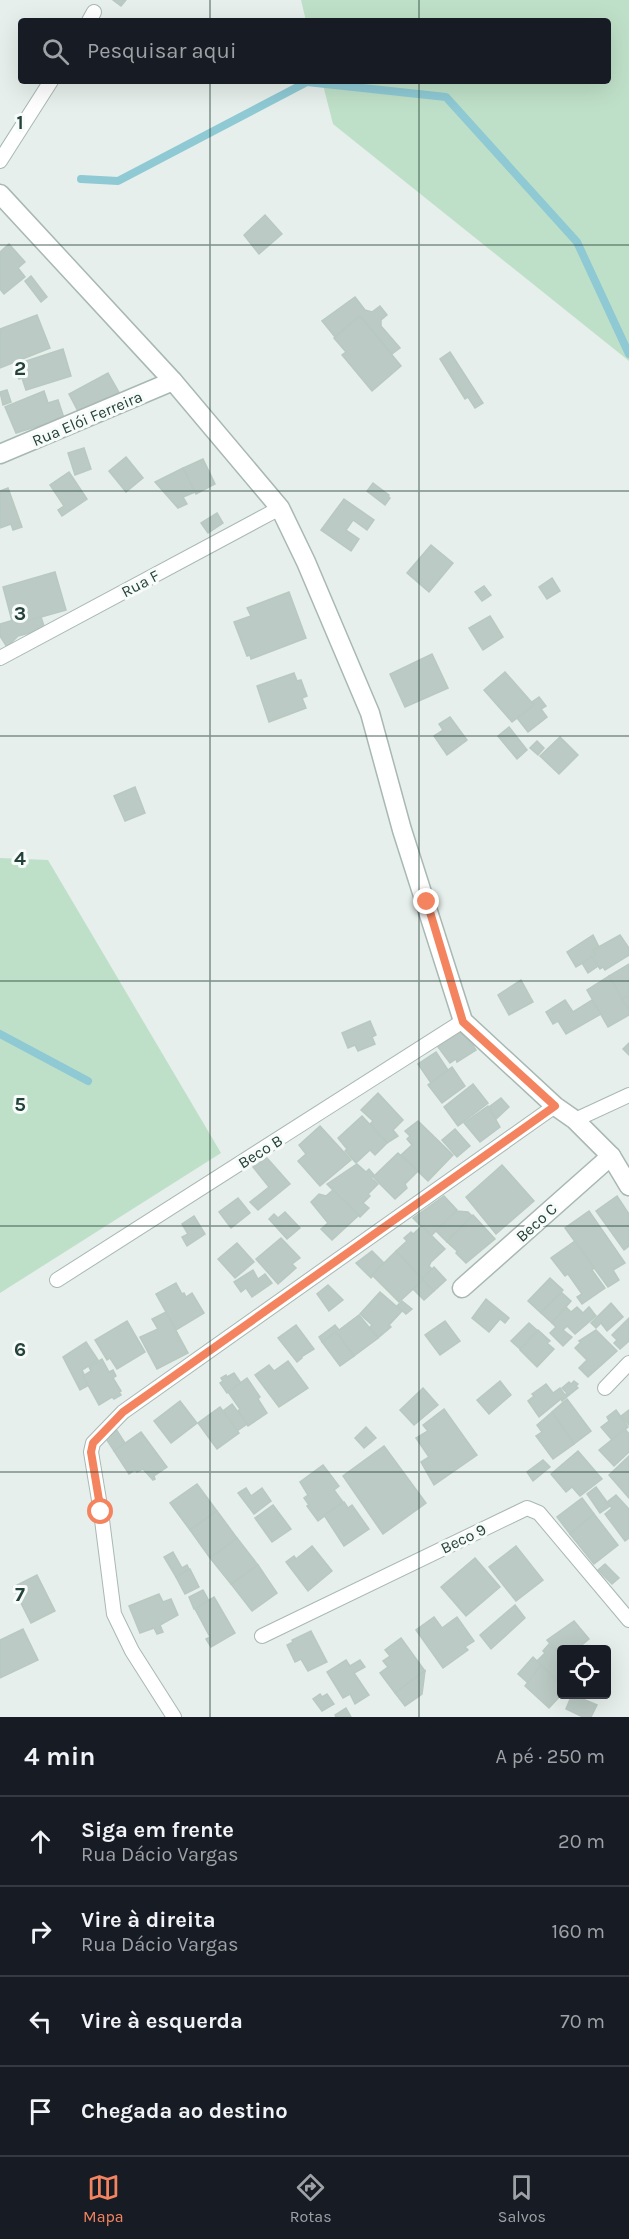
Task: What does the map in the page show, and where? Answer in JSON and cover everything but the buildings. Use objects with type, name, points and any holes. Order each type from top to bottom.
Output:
[{"type":"street","points":[[0,194],[173,381],[280,508],[306,562],[370,713],[402,830],[463,1022],[555,1106],[575,1120],[611,1156],[629,1186]]},
{"type":"street","name":"Rua Elói Ferreira","points":[[0,454],[173,381]]},
{"type":"street","name":"Beco C","points":[[462,1288],[611,1156]]},
{"type":"lane","points":[[0,161],[49,84]]},
{"type":"lane","name":"Rua F","points":[[0,658],[280,508]]},
{"type":"lane","name":"Beco B","points":[[57,1280],[463,1022]]},
{"type":"lane","points":[[575,1120],[629,1095]]},
{"type":"lane","points":[[174,1717],[132,1651],[114,1614],[91,1452],[93,1443],[123,1412],[555,1106]]},
{"type":"lane","points":[[605,1388],[629,1363]]},
{"type":"lane","name":"Beco 9","points":[[262,1636],[527,1508],[539,1513],[629,1620]]},
{"type":"green space","points":[[301,0],[629,0],[629,361],[333,124],[323,84],[611,84],[611,18],[305,18]]},
{"type":"green space","points":[[0,858],[48,860],[221,1153],[0,1293]]},
{"type":"waterway","points":[[81,179],[118,181],[303,84]]},
{"type":"waterway","points":[[326,84],[446,97],[577,242],[629,354]]},
{"type":"waterway","points":[[0,1034],[88,1081]]},
{"type":"route","points":[[101,1512],[91,1452],[93,1443],[106,1427],[123,1412],[555,1106],[463,1022],[427,902]]}]
